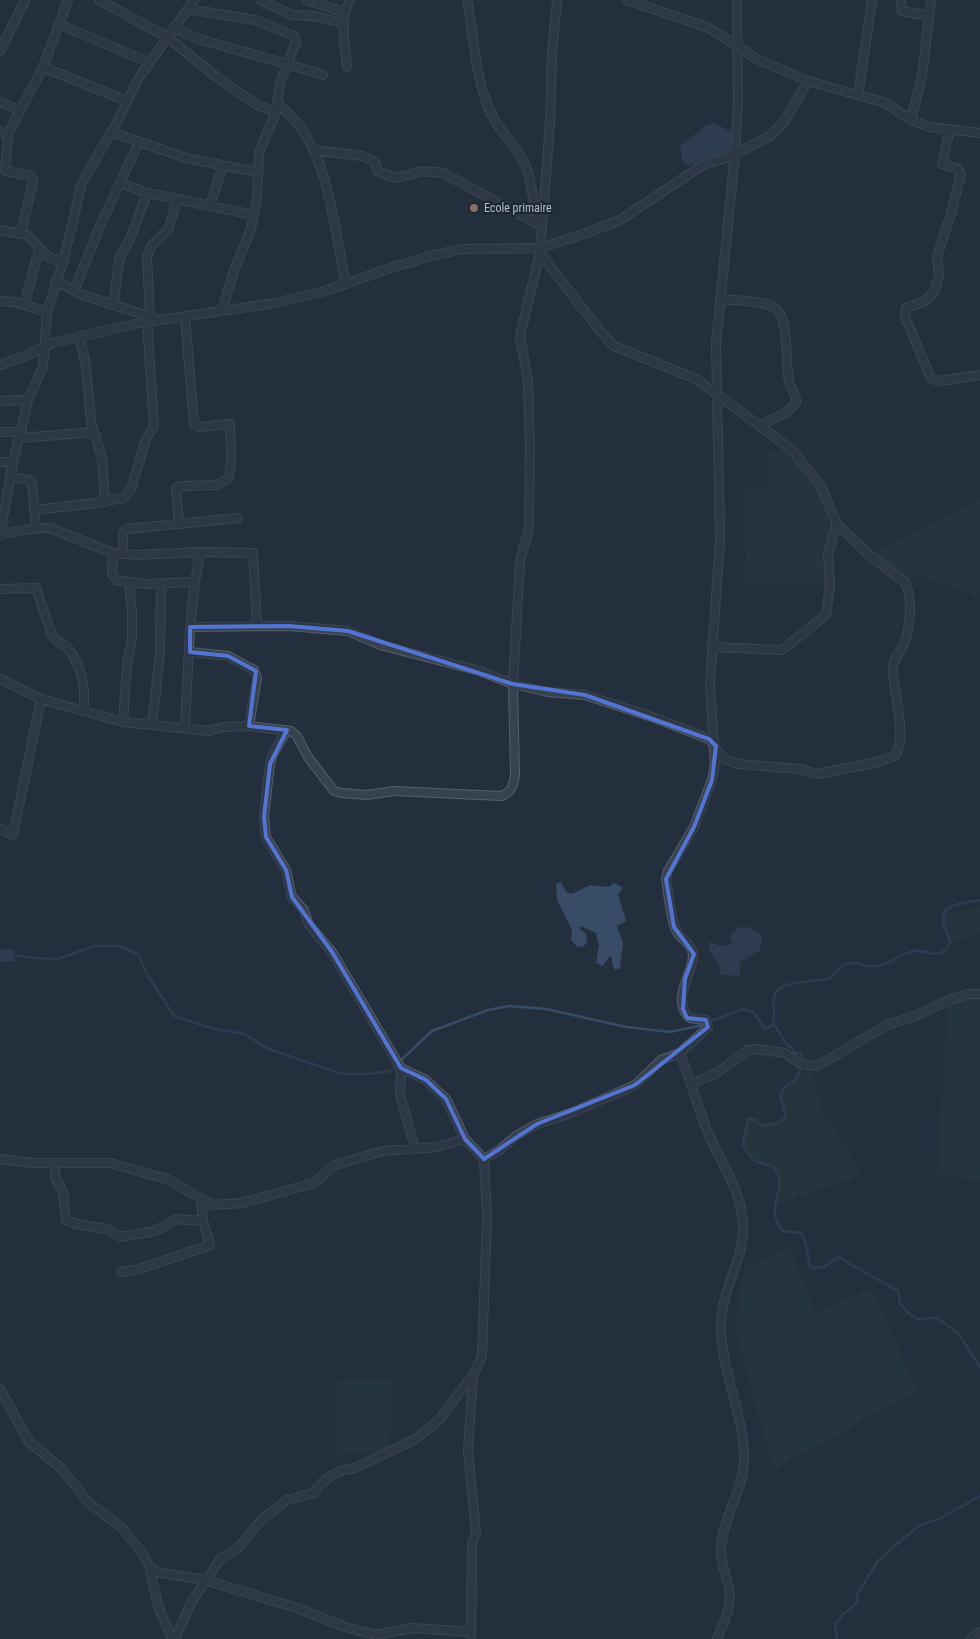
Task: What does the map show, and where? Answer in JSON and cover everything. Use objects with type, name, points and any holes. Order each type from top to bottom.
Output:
[{"type":"street","points":[[0,50],[24,0]]},
{"type":"street","points":[[21,233],[33,180],[31,176],[5,171],[4,133],[36,84],[68,0]]},
{"type":"street","points":[[99,0],[167,36],[218,78],[257,105],[276,112]]},
{"type":"street","points":[[194,0],[175,29],[167,36],[148,62],[82,183],[63,262],[47,312],[43,367],[28,400],[13,462],[0,534],[36,528],[50,528],[123,554],[254,553],[257,626]]},
{"type":"street","points":[[260,0],[292,15],[315,16],[342,23]]},
{"type":"street","points":[[306,0],[344,12]]},
{"type":"street","points":[[347,67],[342,23],[348,0]]},
{"type":"street","points":[[467,0],[483,90],[490,111],[500,129],[522,158],[530,180],[535,211],[538,216],[542,217]]},
{"type":"street","points":[[0,679],[40,699],[123,722],[209,731],[223,727],[249,726],[287,730],[298,736],[308,758],[336,792],[353,795],[394,791],[501,796],[508,793],[513,787],[515,775],[513,684],[520,561],[529,528],[530,448],[528,382],[520,336],[540,251],[557,0]]},
{"type":"street","points":[[627,0],[693,21],[739,46],[756,59],[808,82],[886,103],[911,120],[930,127],[980,133]]},
{"type":"street","points":[[484,1159],[498,1151],[516,1136],[538,1124],[574,1112],[635,1085],[661,1060],[680,1053],[702,1032],[708,1022],[706,1020],[690,1018],[683,1009],[685,978],[693,963],[694,954],[692,947],[674,927],[666,879],[668,871],[694,828],[703,806],[712,780],[716,746],[710,684],[720,540],[716,344],[735,154],[739,46],[737,0]]},
{"type":"street","points":[[858,95],[872,0]]},
{"type":"street","points":[[901,0],[902,12],[929,16]]},
{"type":"street","points":[[911,120],[922,76],[931,0]]},
{"type":"street","points":[[189,9],[249,19],[294,36],[296,42],[287,64],[276,112],[261,147],[254,215],[222,310]]},
{"type":"street","points":[[59,24],[148,62]]},
{"type":"street","points":[[175,29],[323,75]]},
{"type":"street","points":[[43,67],[127,102]]},
{"type":"street","points":[[56,281],[74,291],[114,303],[149,319],[158,320],[275,303],[346,284],[396,266],[462,250],[540,251],[620,220],[695,170],[735,154],[770,136],[780,127],[797,103],[808,82]]},
{"type":"street","points":[[0,102],[19,110]]},
{"type":"street","points":[[277,102],[302,129],[313,150],[334,216],[346,284]]},
{"type":"street","points":[[950,129],[942,164],[957,168],[961,174],[937,257],[938,283],[929,298],[906,308],[905,316],[931,379],[939,381],[980,375]]},
{"type":"street","points":[[111,132],[186,158],[257,172]]},
{"type":"street","points":[[74,291],[139,142]]},
{"type":"street","points":[[313,150],[362,156],[375,162],[377,171],[392,178],[402,178],[422,170],[443,173],[542,226]]},
{"type":"street","points":[[210,206],[223,165]]},
{"type":"street","points":[[120,183],[147,193],[254,215]]},
{"type":"street","points":[[114,303],[119,259],[133,232],[147,193]]},
{"type":"street","points":[[34,510],[102,504],[105,501],[123,498],[131,489],[146,438],[154,426],[147,257],[151,246],[169,228],[176,199]]},
{"type":"street","points":[[0,230],[29,236],[39,250],[63,262]]},
{"type":"street","points":[[24,305],[39,250]]},
{"type":"street","points":[[190,627],[289,626],[348,631],[380,644],[480,671],[513,684],[548,692],[585,695],[701,735],[716,746],[720,755],[731,762],[798,769],[813,774],[886,760],[895,756],[898,752],[900,728],[893,667],[896,655],[903,646],[907,634],[910,614],[906,583],[869,555],[837,524],[820,485],[792,450],[696,379],[614,346],[600,331],[540,251]]},
{"type":"street","points":[[722,299],[767,304],[778,312],[782,322],[788,356],[788,381],[794,392],[796,403],[786,412],[759,426]]},
{"type":"street","points":[[0,301],[24,305],[47,312]]},
{"type":"street","points":[[179,523],[176,488],[222,484],[229,478],[231,469],[230,424],[198,426],[194,424],[186,316]]},
{"type":"street","points":[[0,365],[45,346],[149,319]]},
{"type":"street","points":[[79,336],[86,366],[94,432],[102,458],[105,501]]},
{"type":"street","points":[[0,401],[28,400]]},
{"type":"street","points":[[0,432],[21,435],[94,432]]},
{"type":"street","points":[[0,462],[13,462]]},
{"type":"street","points":[[10,477],[30,481],[33,487],[36,528]]},
{"type":"street","points":[[123,554],[123,534],[126,529],[238,518]]},
{"type":"street","points":[[712,647],[782,650],[822,619],[827,610],[830,585],[828,553],[837,524]]},
{"type":"street","points":[[113,552],[113,576],[116,580],[161,584],[195,582]]},
{"type":"street","points":[[185,727],[190,627],[200,552]]},
{"type":"street","points":[[123,722],[132,631],[129,582]]},
{"type":"street","points":[[152,725],[161,641],[161,584]]},
{"type":"street","points":[[0,589],[36,588],[52,635],[56,641],[67,647],[80,672],[84,695],[82,711]]},
{"type":"street","points":[[190,652],[228,656],[254,670],[257,678],[249,726]]},
{"type":"street","points":[[0,829],[13,835],[40,699]]},
{"type":"street","points":[[287,730],[273,754],[270,764],[264,817],[266,837],[286,870],[292,897],[304,910],[309,926],[332,952],[401,1068],[400,1095],[415,1148]]},
{"type":"street","points":[[691,1084],[717,1073],[748,1050],[757,1049],[784,1053],[801,1064],[817,1066],[889,1024],[910,1018],[952,998],[968,994],[980,994]]},
{"type":"street","points":[[680,1053],[708,1133],[729,1175],[742,1214],[744,1239],[727,1291],[720,1326],[744,1456],[741,1478],[727,1518],[721,1547],[722,1568],[730,1590],[729,1606],[717,1639]]},
{"type":"street","points":[[173,1639],[191,1603],[221,1558],[238,1548],[262,1519],[287,1500],[313,1493],[320,1482],[329,1477],[346,1469],[356,1468],[416,1439],[439,1420],[473,1375],[482,1356],[487,1216],[484,1159],[465,1139],[446,1099],[426,1080],[401,1068]]},
{"type":"street","points":[[0,1159],[55,1163],[110,1163],[167,1179],[212,1205],[242,1203],[314,1183],[335,1165],[383,1151],[450,1144],[465,1139]]},
{"type":"street","points":[[55,1163],[55,1176],[63,1193],[66,1220],[76,1224],[99,1226],[121,1237],[155,1231],[176,1220],[203,1221]]},
{"type":"street","points":[[121,1272],[138,1269],[210,1246],[203,1221],[201,1198]]},
{"type":"street","points":[[149,1566],[156,1572],[205,1580],[297,1608],[345,1627],[376,1635],[412,1628],[471,1635],[472,1543],[476,1532],[468,1451],[473,1375]]},
{"type":"street","points":[[0,1389],[29,1442],[61,1468],[89,1504],[123,1529],[143,1554],[149,1566],[158,1606],[173,1639]]},
{"type":"street","points":[[0,1402],[8,1406]]},
{"type":"street","points":[[971,1639],[980,1632]]},
{"type":"highlighted area","points":[[289,626],[348,631],[513,684],[585,695],[709,739],[716,746],[712,780],[694,827],[666,879],[674,927],[694,954],[685,979],[683,1009],[687,1018],[706,1020],[708,1027],[635,1085],[537,1124],[484,1159],[465,1139],[446,1099],[426,1080],[401,1068],[332,952],[292,897],[286,870],[266,837],[264,817],[270,764],[287,730],[249,726],[256,671],[228,656],[190,652],[190,627]]},
{"type":"green space","points":[[769,451],[792,451],[819,485],[835,519],[829,584],[744,585],[746,558],[744,487],[769,486]]},
{"type":"green space","points":[[980,500],[980,593],[975,595],[920,576],[904,578],[870,554]]},
{"type":"green space","points":[[980,908],[980,933],[950,943],[943,920],[945,913]]},
{"type":"green space","points":[[960,996],[980,997],[980,1180],[937,1176],[948,1003]]},
{"type":"green space","points":[[812,1068],[823,1114],[842,1140],[861,1175],[774,1206],[779,1187],[778,1175],[774,1169],[748,1154],[744,1135],[748,1119],[756,1120],[762,1126],[779,1122],[786,1117],[780,1095],[785,1087]]},
{"type":"green space","points":[[790,1247],[815,1313],[871,1289],[918,1390],[773,1470],[735,1326],[745,1267]]},
{"type":"green space","points":[[391,1379],[390,1451],[337,1455],[336,1381]]},
{"type":"water","points":[[715,123],[732,133],[730,149],[716,157],[687,166],[682,159],[680,146],[707,125]]},
{"type":"water","points":[[561,882],[566,892],[572,894],[590,885],[609,887],[614,883],[623,888],[618,894],[626,921],[617,926],[623,943],[620,968],[615,970],[612,957],[609,957],[603,966],[596,963],[599,945],[596,933],[581,926],[580,929],[586,934],[587,942],[584,946],[577,947],[571,940],[572,930],[557,900],[556,884]]},
{"type":"water","points":[[740,927],[748,927],[762,935],[760,950],[740,962],[740,975],[737,977],[726,974],[720,976],[720,966],[709,950],[709,942],[721,946],[732,944],[729,936]]},
{"type":"water","points":[[0,949],[13,950],[15,961],[0,962]]},
{"type":"waterway","points":[[400,1061],[432,1031],[488,1010],[509,1006],[546,1009],[626,1027],[670,1032],[698,1026],[743,1009],[753,1012],[765,1029],[773,1025],[774,998],[779,989],[800,982],[831,978],[839,969],[850,963],[866,966],[882,965],[914,951],[933,954],[942,952],[950,943],[943,922],[944,913],[947,909],[957,904],[980,900]]},
{"type":"waterway","points":[[14,955],[58,959],[94,946],[118,946],[138,954],[148,976],[174,1016],[211,1028],[244,1034],[269,1049],[342,1074],[369,1074],[391,1071],[396,1065]]},
{"type":"waterway","points":[[774,1024],[787,1045],[792,1047],[794,1053],[800,1053],[803,1057],[802,1066],[796,1079],[785,1087],[780,1095],[786,1117],[779,1123],[762,1126],[756,1120],[748,1119],[743,1145],[753,1160],[771,1166],[778,1174],[779,1188],[775,1209],[778,1223],[783,1231],[801,1233],[811,1268],[824,1267],[838,1257],[898,1291],[900,1303],[908,1313],[918,1319],[937,1318],[958,1333],[980,1367]]},
{"type":"waterway","points":[[837,1639],[835,1624],[843,1614],[856,1604],[858,1593],[878,1561],[920,1525],[939,1519],[980,1496]]},
{"type":"place","name":"Ecole primaire","points":[[474,208]]}]
